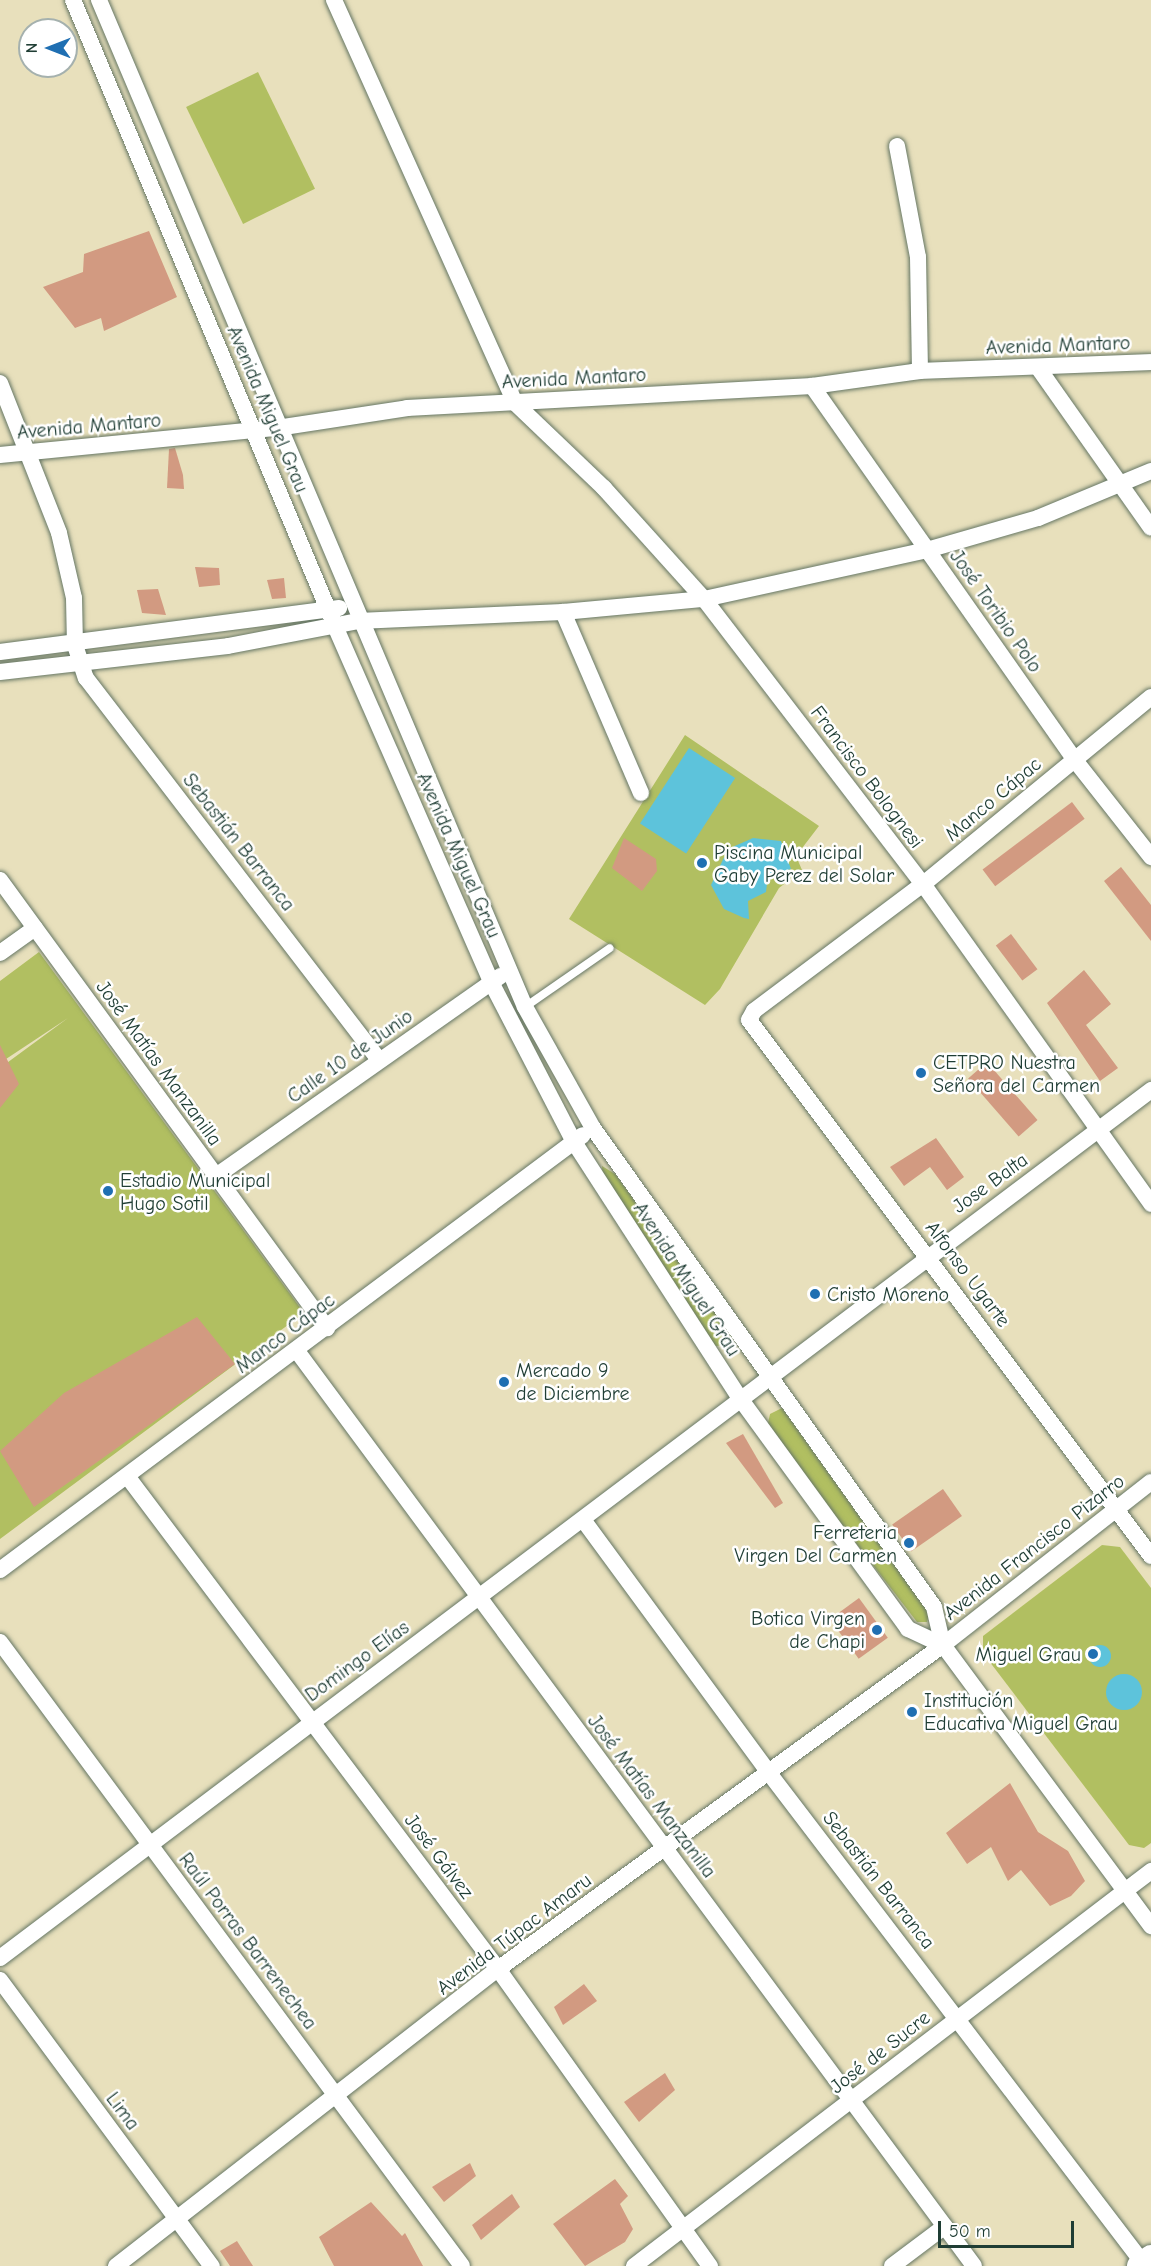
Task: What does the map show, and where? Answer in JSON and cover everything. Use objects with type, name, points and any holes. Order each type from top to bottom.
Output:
[{"type":"street","name":"Avenida Miguel Grau","points":[[73,0],[335,626],[491,982],[574,1142],[739,1397],[908,1629],[943,1645]]},
{"type":"street","name":"Avenida Miguel Grau","points":[[99,0],[355,614],[525,1007],[593,1128],[772,1376],[934,1607],[943,1645],[1151,1926]]},
{"type":"street","points":[[334,0],[515,403]]},
{"type":"street","points":[[897,146],[918,257],[920,371]]},
{"type":"street","name":"Avenida Mantaro","points":[[0,455],[31,454],[277,428],[407,408],[812,386],[920,371],[1038,369],[1151,362]]},
{"type":"street","points":[[1038,369],[1151,528]]},
{"type":"street","name":"Sebastián Barranca","points":[[0,383],[31,454],[74,598],[75,645],[86,678],[379,1060]]},
{"type":"street","name":"José Toribio Polo","points":[[812,386],[1074,759],[1151,857]]},
{"type":"street","name":"Francisco Bolognesi","points":[[515,403],[604,488],[704,599],[923,884],[1097,1132],[1151,1204]]},
{"type":"street","points":[[0,652],[75,645],[328,609],[355,614],[563,612],[704,599],[927,550],[1038,518],[1151,471]]},
{"type":"street","points":[[563,612],[641,793]]},
{"type":"street","points":[[0,672],[81,665],[335,626],[355,614]]},
{"type":"street","name":"Manco Cápac","points":[[749,1020],[753,1011],[923,884],[1151,697]]},
{"type":"street","name":"José Matías Manzanilla","points":[[0,880],[327,1328]]},
{"type":"street","points":[[0,953],[35,928]]},
{"type":"street","name":"Calle 10 de Junio","points":[[216,1176],[509,970]]},
{"type":"street","name":"Alfonso Ugarte","points":[[749,1020],[928,1254],[1151,1556]]},
{"type":"street","name":"Jose Balta","points":[[739,1397],[772,1376],[928,1254],[1097,1132],[1151,1090]]},
{"type":"street","name":"Manco Cápac","points":[[0,1570],[297,1351],[593,1128]]},
{"type":"street","name":"José Matías Manzanilla","points":[[297,1351],[974,2266]]},
{"type":"street","name":"Domingo Elías","points":[[0,1958],[312,1721],[584,1521],[739,1397]]},
{"type":"street","name":"José Gálvez","points":[[127,1476],[498,1969],[681,2229],[710,2266]]},
{"type":"street","name":"Avenida Francisco Pizarro","points":[[943,1645],[1151,1482]]},
{"type":"street","name":"Sebastián Barranca","points":[[584,1521],[769,1773],[959,2017],[1144,2262]]},
{"type":"street","name":"Raúl Porras Barrenechea","points":[[0,1642],[338,2095],[462,2266]]},
{"type":"street","name":"Avenida Túpac Amaru","points":[[116,2266],[498,1969],[943,1645]]},
{"type":"street","name":"José de Sucre","points":[[634,2266],[852,2102],[959,2017],[1151,1871]]},
{"type":"street","name":"Lima","points":[[0,1980],[212,2266]]},
{"type":"street","points":[[892,2266],[945,2226]]},
{"type":"lane","points":[[525,1007],[610,948]]},
{"type":"green space","points":[[258,72],[315,189],[243,224],[186,107]]},
{"type":"green space","name":"Piscina Municipal Gaby Perez del Solar","points":[[685,735],[819,826],[796,856],[802,870],[779,888],[720,989],[705,1005],[569,919]]},
{"type":"green space","name":"Estadio Municipal Hugo Sotil","points":[[39,952],[304,1313],[0,1539],[0,1068],[68,1018],[0,1063],[0,981]]},
{"type":"green space","points":[[602,1166],[615,1174],[734,1337],[731,1345],[715,1346],[603,1177]]},
{"type":"green space","points":[[782,1408],[929,1614],[927,1622],[917,1622],[767,1428],[770,1414]]},
{"type":"green space","points":[[1102,1545],[1120,1547],[1151,1588],[1151,1843],[1144,1848],[1129,1845],[983,1653],[983,1636]]},
{"type":"water","points":[[689,748],[735,778],[686,853],[640,823]]},
{"type":"water","points":[[753,838],[781,841],[791,869],[768,876],[766,892],[748,901],[749,919],[724,909],[711,885],[728,849]]},
{"type":"water","points":[[1100,1645],[1108,1648],[1111,1656],[1108,1664],[1100,1667],[1092,1664],[1089,1656],[1092,1648]]},
{"type":"water","points":[[1124,1674],[1137,1679],[1142,1692],[1137,1705],[1124,1710],[1111,1705],[1106,1692],[1111,1679]]},
{"type":"building","points":[[149,231],[177,297],[104,331],[101,318],[75,328],[43,287],[83,272],[84,254]]},
{"type":"building","points":[[175,448],[183,475],[184,489],[167,488],[169,449]]},
{"type":"building","points":[[195,567],[219,568],[220,585],[199,587]]},
{"type":"building","points":[[284,578],[286,598],[272,599],[267,580]]},
{"type":"building","points":[[158,589],[166,615],[142,613],[137,590]]},
{"type":"building","points":[[1072,802],[1085,819],[995,886],[983,869]]},
{"type":"building","points":[[624,838],[656,859],[657,871],[642,891],[612,868]]},
{"type":"building","points":[[1121,867],[1151,905],[1151,941],[1104,881]]},
{"type":"building","points":[[1011,934],[1037,969],[1022,981],[996,945]]},
{"type":"building","points":[[1084,970],[1111,1004],[1086,1025],[1118,1068],[1100,1081],[1047,1003]]},
{"type":"building","points":[[0,1045],[19,1084],[0,1108]]},
{"type":"building","points":[[987,1062],[1038,1120],[1019,1137],[968,1078]]},
{"type":"building","points":[[936,1138],[964,1177],[947,1190],[930,1167],[904,1186],[890,1167]]},
{"type":"building","points":[[197,1317],[235,1364],[34,1507],[0,1451],[64,1393]]},
{"type":"building","points":[[743,1434],[783,1503],[775,1508],[726,1443]]},
{"type":"building","points":[[943,1489],[962,1516],[911,1552],[892,1525]]},
{"type":"building","points":[[859,1598],[888,1638],[859,1659],[830,1619]]},
{"type":"building","points":[[1010,1783],[1038,1832],[1068,1851],[1085,1881],[1071,1896],[1050,1906],[1021,1870],[1008,1881],[991,1847],[967,1864],[946,1833]]},
{"type":"building","points":[[584,1984],[597,2001],[563,2025],[554,2007]]},
{"type":"building","points":[[665,2073],[675,2090],[639,2122],[624,2102]]},
{"type":"building","points":[[470,2163],[476,2176],[444,2202],[432,2187]]},
{"type":"building","points":[[615,2179],[628,2196],[620,2204],[633,2229],[625,2242],[585,2266],[553,2224]]},
{"type":"building","points":[[512,2194],[520,2207],[481,2240],[472,2225]]},
{"type":"building","points":[[371,2202],[402,2236],[405,2233],[423,2266],[334,2266],[319,2237]]},
{"type":"building","points":[[237,2241],[253,2266],[230,2266],[220,2251]]},
{"type":"place","name":"Piscina Municipal Gaby Perez del Solar","points":[[702,863]]},
{"type":"place","name":"CETPRO Nuestra Señora del Carmen","points":[[921,1073]]},
{"type":"place","name":"Estadio Municipal Hugo Sotil","points":[[108,1191]]},
{"type":"place","name":"Cristo Moreno","points":[[815,1294]]},
{"type":"place","name":"Mercado 9 de Diciembre","points":[[504,1382]]},
{"type":"place","name":"Ferreteria Virgen Del Carmen","points":[[909,1543]]},
{"type":"place","name":"Botica Virgen de Chapi","points":[[877,1630]]},
{"type":"place","name":"Miguel Grau","points":[[1093,1654]]},
{"type":"place","name":"Institución Educativa Miguel Grau","points":[[912,1712]]}]
